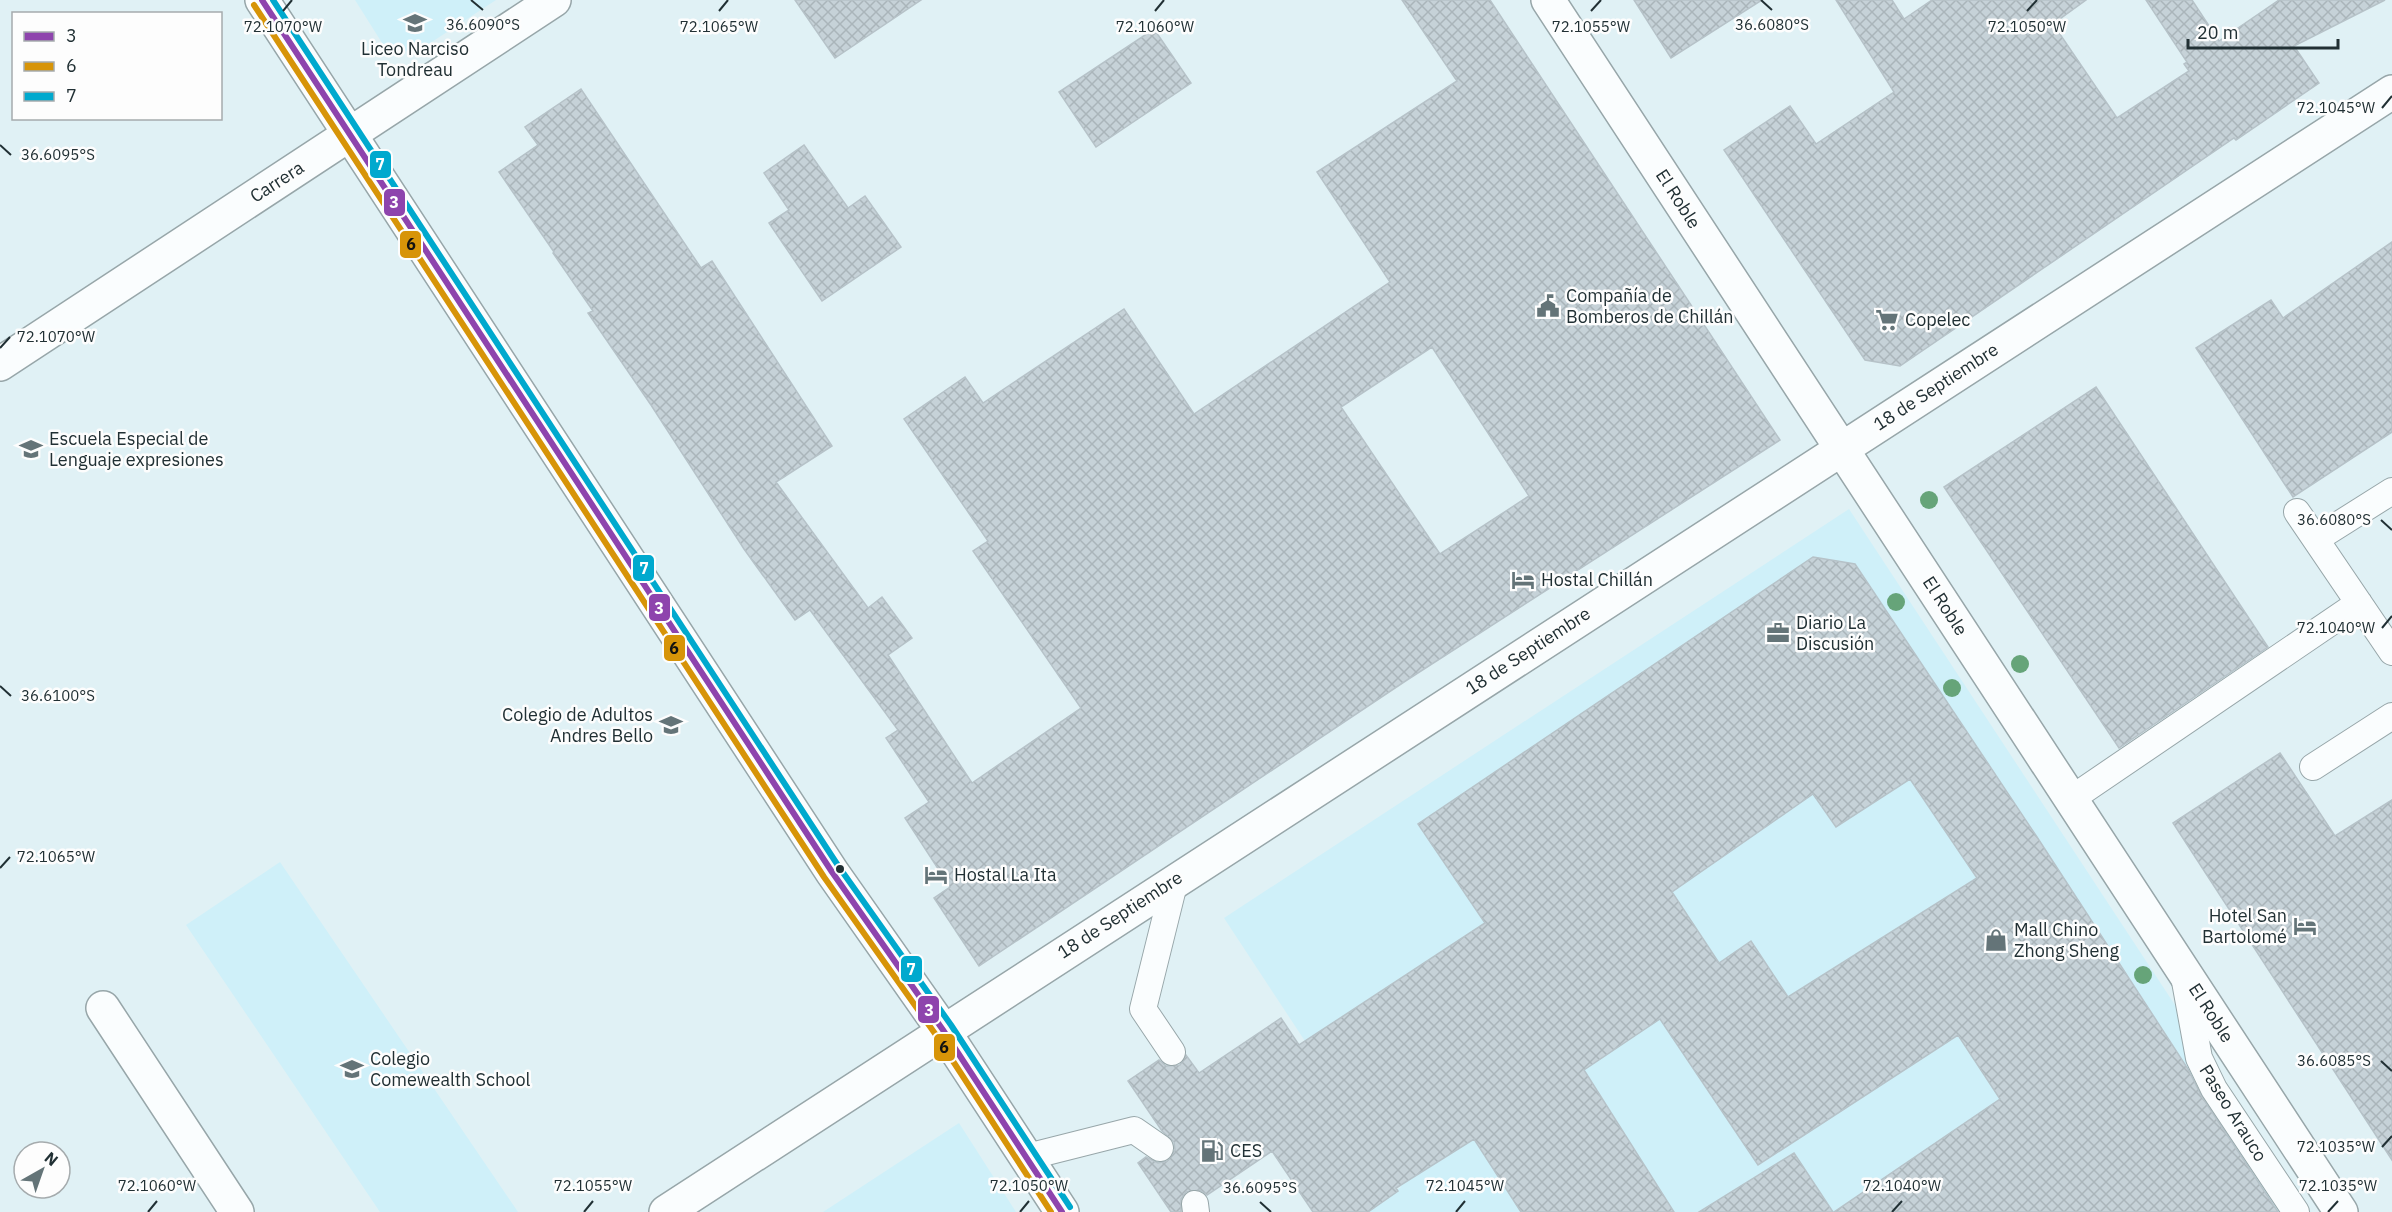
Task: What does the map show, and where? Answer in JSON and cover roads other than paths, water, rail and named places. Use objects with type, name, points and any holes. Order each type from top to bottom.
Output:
[{"type":"street","points":[[262,0],[832,872],[943,1030],[1062,1212]]},
{"type":"street","name":"Carrera","points":[[0,364],[554,0]]},
{"type":"street","name":"El Roble","points":[[1548,0],[2341,1212]]},
{"type":"street","name":"18 de Septiembre","points":[[666,1212],[1174,880],[2392,92]]},
{"type":"street","points":[[103,1008],[237,1212]]},
{"type":"lane","points":[[2316,539],[2392,491]]},
{"type":"lane","points":[[2297,512],[2392,652]]},
{"type":"lane","points":[[2071,799],[2359,603]]},
{"type":"lane","points":[[2313,767],[2392,716]]},
{"type":"lane","points":[[1172,1052],[1143,1009],[1174,880]]},
{"type":"lane","name":"Paseo Arauco","points":[[2182,970],[2199,1058],[2214,1089],[2296,1212]]},
{"type":"lane","points":[[1026,1157],[1134,1130],[1160,1148]]},
{"type":"place","name":"Liceo Narciso Tondreau","points":[[415,23]]},
{"type":"place","name":"Compañía de Bomberos de Chillán","points":[[1548,306]]},
{"type":"place","name":"Copelec","points":[[1887,320]]},
{"type":"place","name":"Escuela Especial de Lenguaje expresiones","points":[[31,449]]},
{"type":"place","name":"Hostal Chillán","points":[[1523,580]]},
{"type":"place","name":"Diario La Discusión","points":[[1778,633]]},
{"type":"place","name":"Colegio de Adultos Andres Bello","points":[[671,725]]},
{"type":"place","name":"Hostal La Ita","points":[[936,875]]},
{"type":"place","name":"Hotel San Bartolomé","points":[[2305,926]]},
{"type":"place","name":"Mall Chino Zhong Sheng","points":[[1996,940]]},
{"type":"place","name":"Colegio Comewealth School","points":[[352,1069]]},
{"type":"place","name":"CES","points":[[1212,1151]]}]
